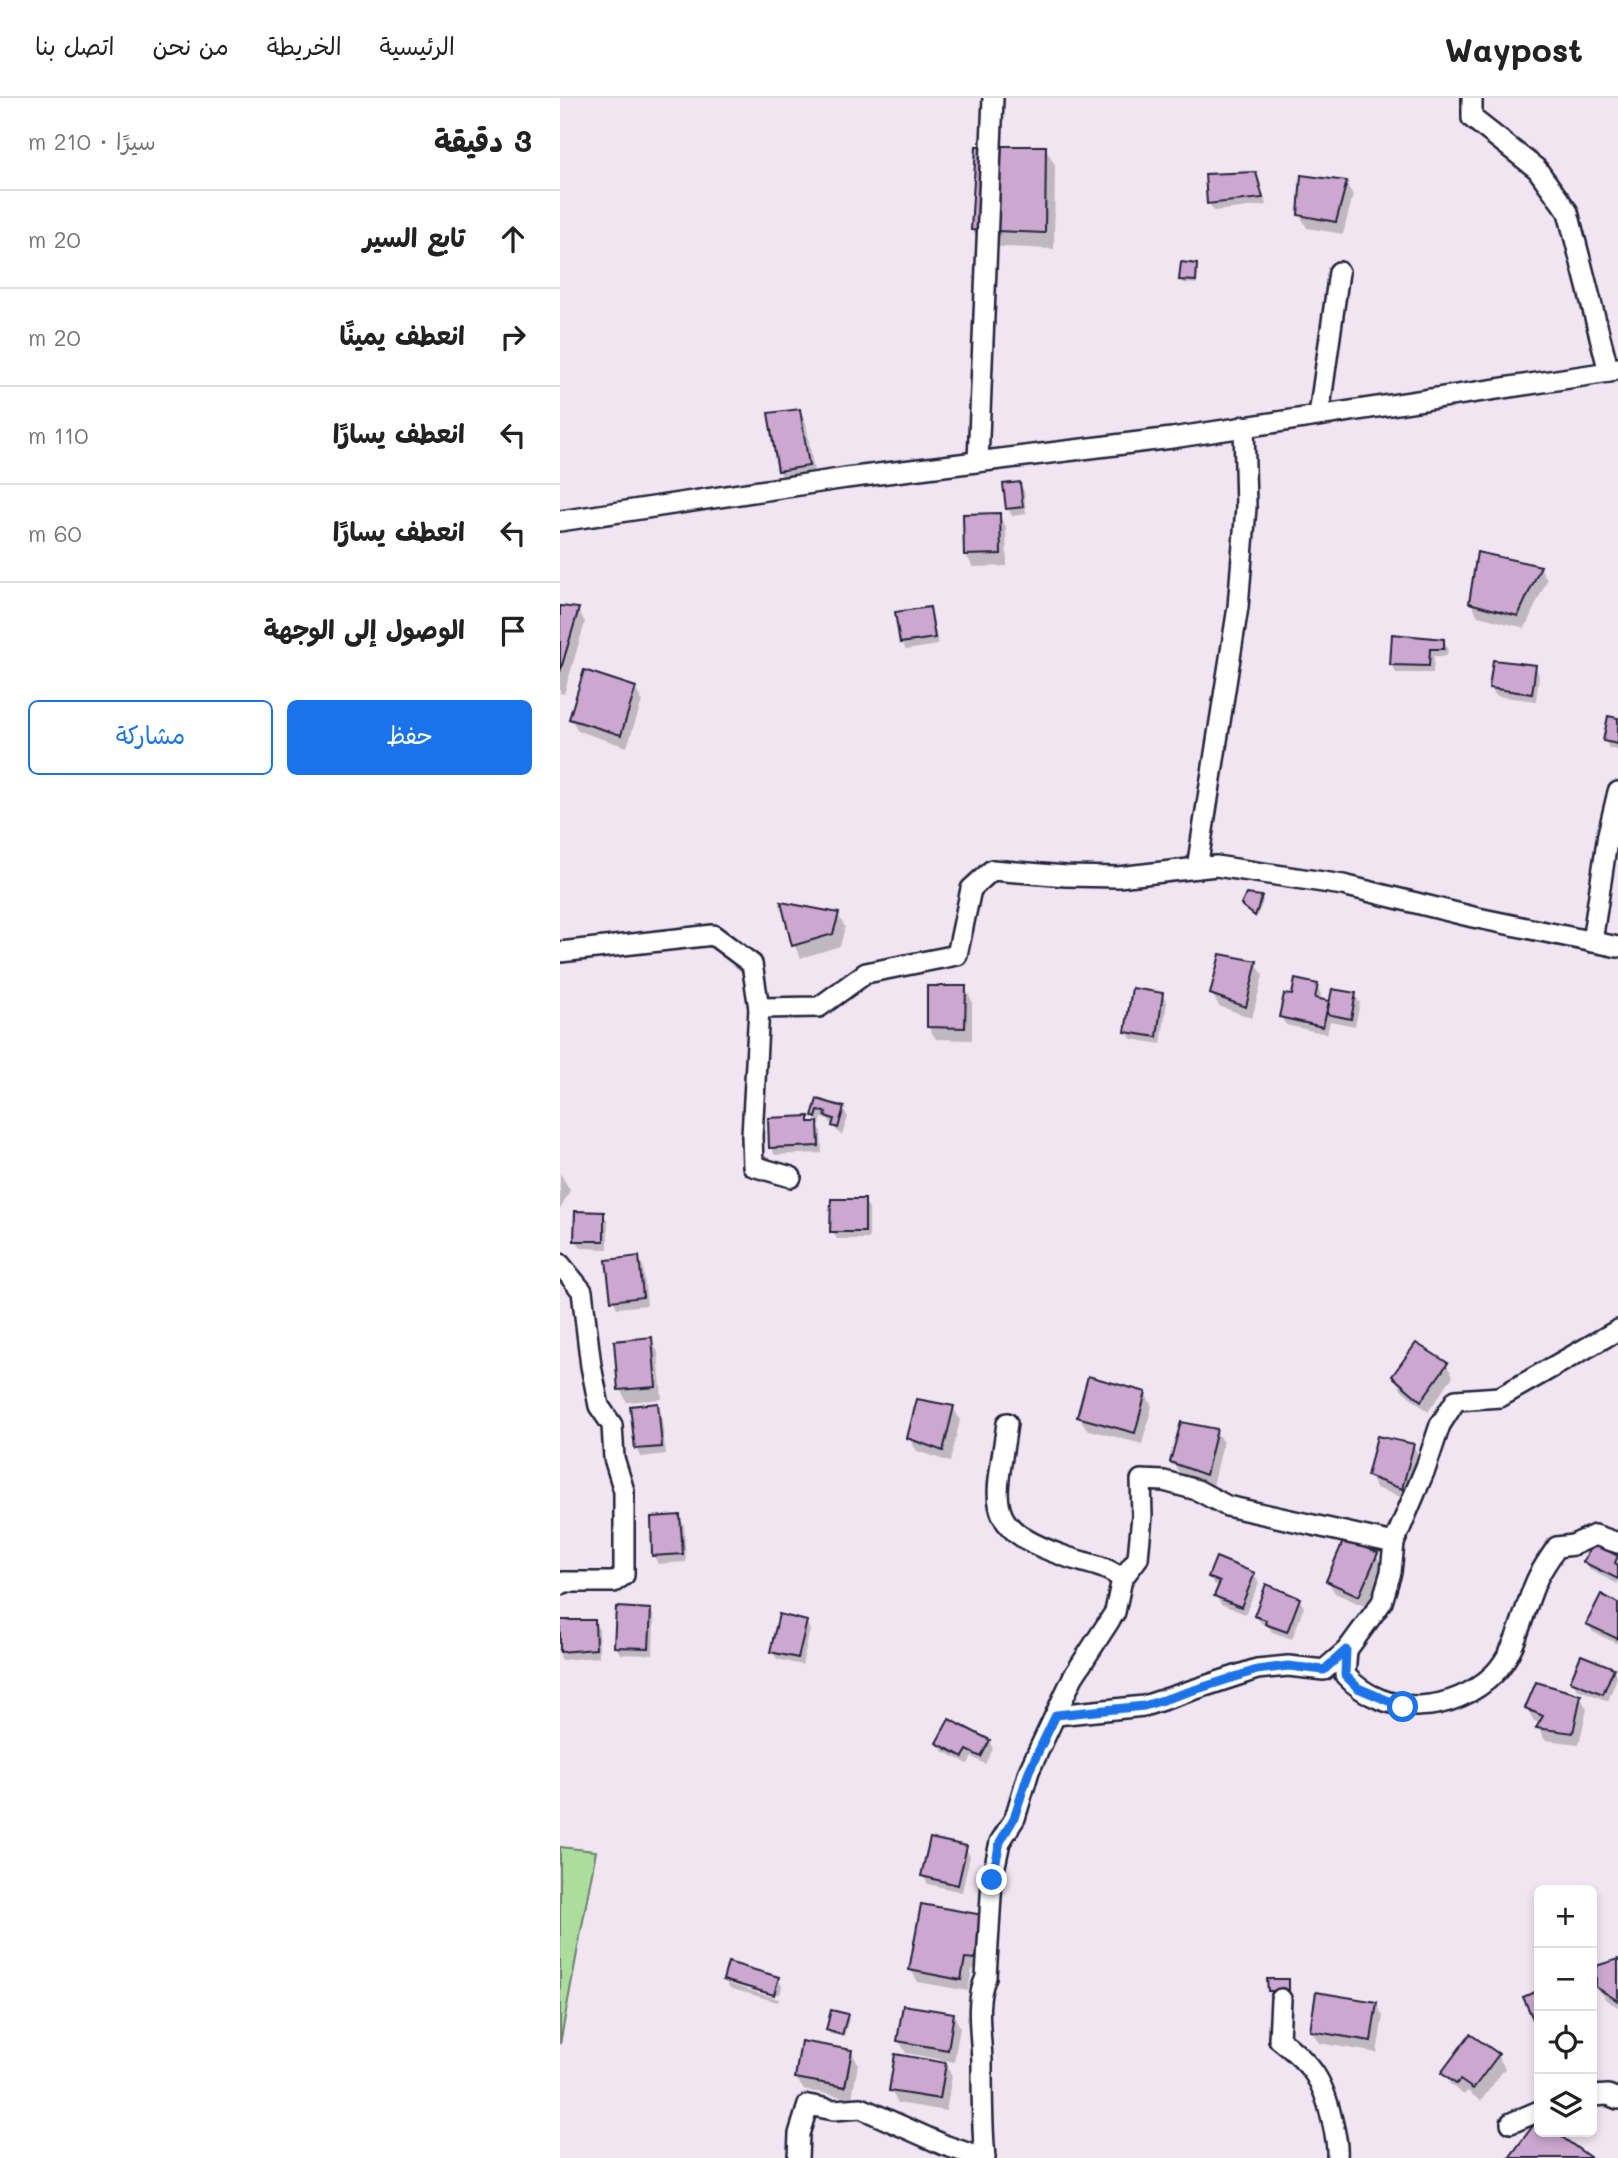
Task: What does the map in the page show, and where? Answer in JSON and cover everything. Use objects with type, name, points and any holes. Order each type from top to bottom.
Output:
[{"type":"street","points":[[978,461],[993,98]]},
{"type":"street","points":[[560,521],[832,480],[1171,438],[1613,370],[1568,212],[1536,169],[1472,118],[1472,98]]},
{"type":"street","points":[[1319,415],[1339,272]]},
{"type":"street","points":[[1197,868],[1238,607],[1246,507],[1244,426]]},
{"type":"street","points":[[1592,942],[1608,834],[1618,792]]},
{"type":"street","points":[[759,1008],[818,1007],[866,973],[957,956],[971,889],[992,870],[1118,877],[1216,866],[1343,885],[1618,947]]},
{"type":"street","points":[[560,952],[713,935],[752,964],[759,1008],[752,1136],[753,1166],[791,1177]]},
{"type":"street","points":[[560,1264],[583,1291],[596,1393],[599,1406],[612,1425],[614,1458],[624,1491],[625,1559],[624,1575],[614,1582],[560,1585]]},
{"type":"street","points":[[1056,1715],[1144,1706],[1257,1670],[1288,1666],[1324,1670],[1346,1650],[1382,1602],[1391,1573],[1394,1543],[1426,1467],[1440,1425],[1456,1400],[1500,1397],[1618,1329]]},
{"type":"street","points":[[1007,1423],[996,1498],[1004,1523],[1028,1541],[1068,1558],[1100,1566],[1122,1579]]},
{"type":"street","points":[[798,2158],[799,2134],[808,2105],[834,2110],[861,2108],[944,2145],[983,2158],[980,2014],[982,1986],[986,1977],[992,1880],[1000,1842],[1014,1818],[1029,1771],[1073,1677],[1115,1612],[1122,1579],[1139,1558],[1141,1480],[1197,1490],[1227,1506],[1394,1543]]},
{"type":"street","points":[[1346,1650],[1345,1675],[1358,1688],[1403,1707],[1444,1704],[1496,1672],[1521,1625],[1535,1581],[1557,1547],[1573,1545],[1595,1535],[1618,1543]]},
{"type":"street","points":[[1280,1999],[1279,2039],[1303,2057],[1325,2091],[1338,2145],[1337,2158]]},
{"type":"street","points":[[1597,2096],[1608,2095],[1618,2099]]},
{"type":"street","points":[[1511,2123],[1534,2113]]},
{"type":"green space","points":[[560,1847],[596,1851],[560,2044]]},
{"type":"building","points":[[976,146],[1046,146],[1045,233],[971,230]]},
{"type":"building","points":[[1256,172],[1263,198],[1207,204],[1205,174]]},
{"type":"building","points":[[1301,175],[1347,181],[1336,222],[1298,215]]},
{"type":"building","points":[[1181,262],[1197,264],[1196,281],[1179,280]]},
{"type":"building","points":[[800,409],[809,466],[778,471],[768,413]]},
{"type":"building","points":[[1020,482],[1023,507],[1006,509],[1003,484]]},
{"type":"building","points":[[1000,513],[1001,554],[964,555],[963,514]]},
{"type":"building","points":[[1477,552],[1541,566],[1518,616],[1469,603]]},
{"type":"building","points":[[560,606],[579,608],[560,672]]},
{"type":"building","points":[[930,607],[935,638],[900,643],[895,612]]},
{"type":"building","points":[[1392,634],[1444,639],[1444,649],[1430,649],[1429,666],[1390,665]]},
{"type":"building","points":[[1493,660],[1536,665],[1532,694],[1489,688]]},
{"type":"building","points":[[584,670],[636,687],[621,735],[569,719]]},
{"type":"building","points":[[1608,716],[1618,718],[1618,744],[1603,741]]},
{"type":"building","points":[[1246,894],[1262,896],[1255,916],[1241,905]]},
{"type":"building","points":[[781,902],[839,913],[833,934],[792,946]]},
{"type":"building","points":[[1220,954],[1257,961],[1246,1007],[1210,994]]},
{"type":"building","points":[[1295,979],[1318,984],[1315,998],[1329,1001],[1323,1027],[1279,1017],[1284,994],[1292,995]]},
{"type":"building","points":[[927,986],[966,986],[965,1028],[927,1027]]},
{"type":"building","points":[[1132,988],[1163,993],[1157,1037],[1125,1032]]},
{"type":"building","points":[[1332,989],[1356,993],[1351,1019],[1327,1014]]},
{"type":"building","points":[[817,1099],[844,1107],[838,1128],[832,1126],[834,1119],[825,1116],[826,1112],[818,1111],[816,1118],[812,1116]]},
{"type":"building","points":[[809,1116],[809,1122],[818,1122],[819,1146],[769,1148],[768,1118]]},
{"type":"building","points":[[831,1199],[865,1199],[865,1232],[830,1232]]},
{"type":"building","points":[[575,1211],[604,1212],[604,1241],[574,1241]]},
{"type":"building","points":[[639,1256],[643,1297],[611,1301],[606,1260]]},
{"type":"building","points":[[652,1337],[656,1387],[618,1390],[614,1341]]},
{"type":"building","points":[[1416,1343],[1448,1363],[1421,1401],[1392,1376]]},
{"type":"building","points":[[1088,1376],[1146,1392],[1135,1433],[1077,1417]]},
{"type":"building","points":[[917,1399],[954,1406],[943,1451],[907,1438]]},
{"type":"building","points":[[658,1403],[662,1447],[635,1449],[630,1406]]},
{"type":"building","points":[[1181,1422],[1217,1429],[1206,1475],[1170,1462]]},
{"type":"building","points":[[1377,1436],[1414,1444],[1402,1489],[1367,1476]]},
{"type":"building","points":[[680,1515],[683,1554],[652,1556],[651,1517]]},
{"type":"building","points":[[1344,1539],[1378,1553],[1359,1596],[1326,1581]]},
{"type":"building","points":[[1593,1543],[1618,1556],[1615,1563],[1618,1565],[1618,1579],[1583,1562]]},
{"type":"building","points":[[1216,1557],[1255,1573],[1241,1607],[1214,1596],[1220,1582],[1208,1577]]},
{"type":"building","points":[[1266,1584],[1300,1598],[1287,1632],[1265,1624],[1266,1620],[1254,1616]]},
{"type":"building","points":[[1601,1594],[1618,1603],[1618,1639],[1586,1624]]},
{"type":"building","points":[[616,1607],[651,1609],[649,1648],[614,1647]]},
{"type":"building","points":[[779,1614],[807,1621],[798,1658],[770,1652]]},
{"type":"building","points":[[560,1620],[595,1620],[596,1649],[560,1652]]},
{"type":"building","points":[[1581,1655],[1614,1668],[1603,1694],[1570,1681]]},
{"type":"building","points":[[1536,1682],[1581,1695],[1573,1733],[1536,1728],[1543,1716],[1525,1708]]},
{"type":"building","points":[[949,1719],[990,1740],[981,1757],[967,1750],[963,1757],[936,1743]]},
{"type":"building","points":[[930,1838],[967,1846],[958,1885],[921,1876]]},
{"type":"building","points":[[921,1904],[983,1915],[975,1959],[965,1958],[961,1980],[909,1970]]},
{"type":"building","points":[[1618,1959],[1618,2001],[1597,1988],[1597,1966]]},
{"type":"building","points":[[728,1962],[779,1977],[774,1995],[723,1980]]},
{"type":"building","points":[[1267,1979],[1289,1979],[1289,1991],[1268,1991]]},
{"type":"building","points":[[1316,1992],[1377,2002],[1371,2041],[1310,2031]]},
{"type":"building","points":[[1534,1992],[1534,2021],[1523,1997]]},
{"type":"building","points":[[903,2005],[954,2013],[948,2050],[897,2041]]},
{"type":"building","points":[[831,2010],[848,2014],[842,2035],[826,2030]]},
{"type":"building","points":[[1470,2034],[1499,2054],[1473,2089],[1460,2080],[1456,2084],[1441,2073]]},
{"type":"building","points":[[801,2041],[852,2050],[845,2087],[795,2078]]},
{"type":"building","points":[[895,2054],[946,2063],[940,2099],[889,2091]]},
{"type":"building","points":[[1534,2124],[1534,2137],[1562,2137],[1591,2158],[1509,2158]]},
{"type":"route","points":[[992,1880],[1000,1842],[1014,1818],[1029,1771],[1056,1715],[1144,1706],[1195,1688],[1268,1668],[1288,1666],[1324,1670],[1346,1650],[1345,1675],[1358,1688],[1403,1707]]}]
